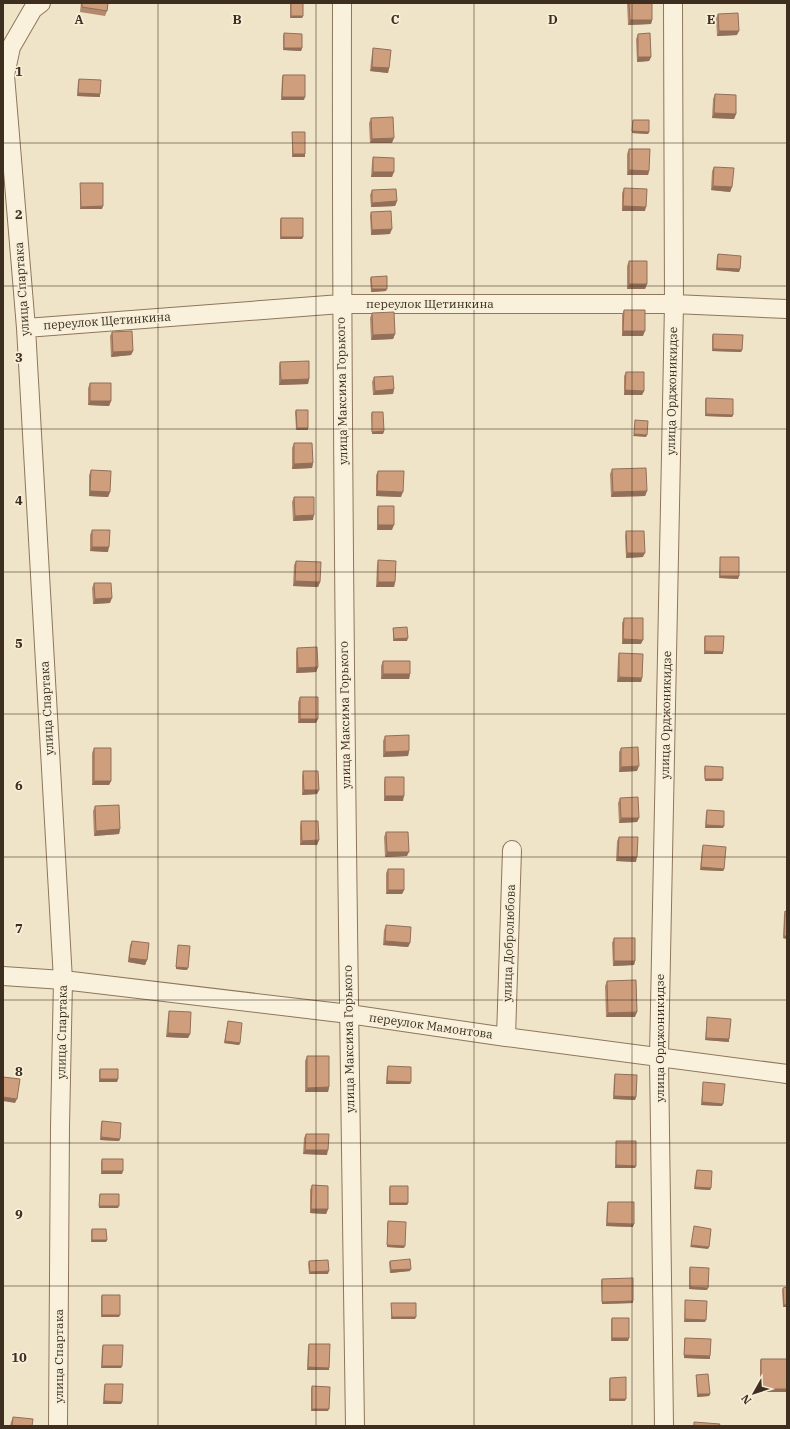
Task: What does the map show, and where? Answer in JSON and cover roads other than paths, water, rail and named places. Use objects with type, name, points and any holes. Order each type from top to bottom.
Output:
[{"type":"street","name":"улица Спартака","points":[[41,3],[33,9],[11,47],[5,75],[26,328],[63,980],[60,1127],[58,1426]]},
{"type":"street","name":"улица Максима Горького","points":[[342,3],[341,304],[349,1014],[356,1426]]},
{"type":"street","name":"улица Орджоникидзе","points":[[664,1426],[659,1057],[674,304],[673,3]]},
{"type":"street","name":"переулок Щетинкина","points":[[26,328],[341,304],[674,304],[787,309]]},
{"type":"street","name":"улица Добролюбова","points":[[506,1037],[512,850]]},
{"type":"street","name":"переулок Мамонтова","points":[[3,976],[63,980],[349,1014],[506,1037],[787,1074]]}]
